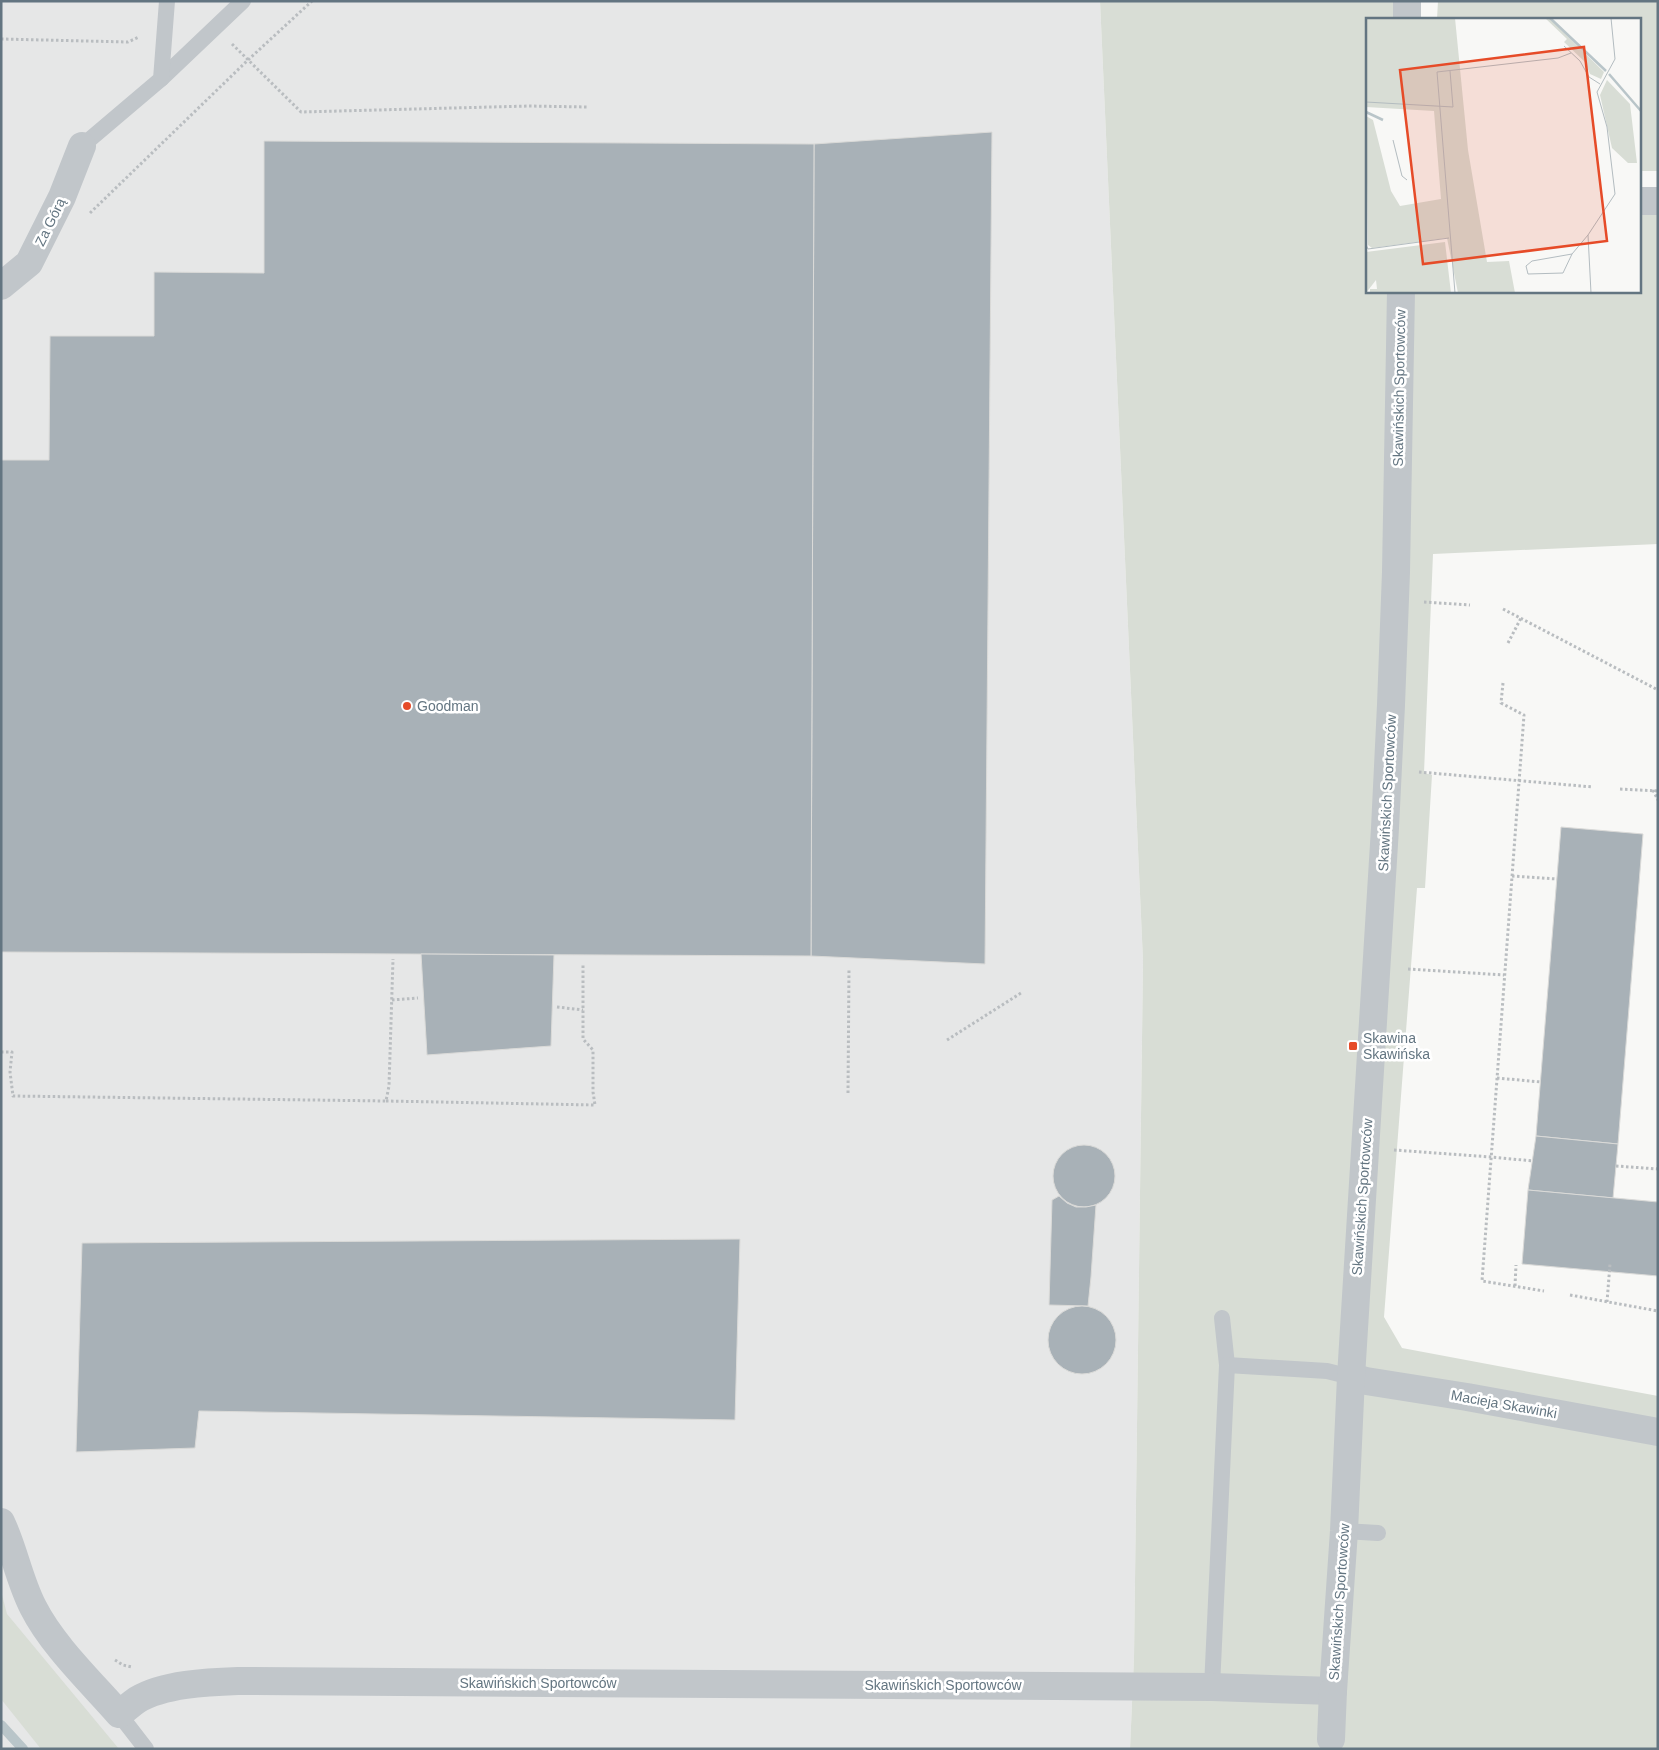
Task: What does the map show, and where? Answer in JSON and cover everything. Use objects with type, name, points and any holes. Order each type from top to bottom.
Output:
[{"type":"street","points":[[1406,18],[1407,1]]},
{"type":"street","name":"Za Górą","points":[[1,286],[29,263],[62,197],[82,146]]},
{"type":"street","points":[[1642,201],[1658,201]]},
{"type":"street","name":"Skawińskich Sportowców","points":[[118,1714],[138,1699],[155,1692],[186,1685],[238,1681],[1212,1687],[1333,1691],[1344,1531],[1350,1376],[1379,926],[1391,705],[1396,572],[1401,292]]},
{"type":"street","name":"Macieja Skawinki","points":[[1350,1376],[1366,1381],[1467,1397],[1658,1432]]},
{"type":"street","points":[[1,1522],[20,1578],[46,1631],[118,1714]]},
{"type":"street","points":[[1331,1739],[1333,1691]]},
{"type":"lane","points":[[161,79],[167,1]]},
{"type":"lane","points":[[82,146],[161,79],[243,1]]},
{"type":"lane","points":[[1212,1687],[1227,1365],[1222,1318]]},
{"type":"lane","points":[[1227,1365],[1327,1371],[1350,1376]]},
{"type":"lane","points":[[1344,1531],[1378,1533]]},
{"type":"lane","points":[[118,1714],[146,1749]]},
{"type":"path","points":[[85,221],[90,213],[248,60],[312,1]]},
{"type":"path","points":[[1,39],[128,42],[165,24]]},
{"type":"path","points":[[216,27],[301,112],[529,106],[589,107]]},
{"type":"path","points":[[1416,602],[1470,605]]},
{"type":"path","points":[[1503,609],[1658,690]]},
{"type":"path","points":[[1508,643],[1521,618]]},
{"type":"path","points":[[1503,683],[1501,703],[1524,714],[1482,1281],[1544,1291]]},
{"type":"path","points":[[1412,771],[1593,787]]},
{"type":"path","points":[[1620,789],[1658,790]]},
{"type":"path","points":[[1653,790],[1658,800]]},
{"type":"path","points":[[1512,876],[1557,879]]},
{"type":"path","points":[[386,1101],[389,1086],[393,959]]},
{"type":"path","points":[[1,1052],[12,1052],[10,1072],[13,1096],[595,1104],[592,1092],[593,1050],[583,1038],[583,963]]},
{"type":"path","points":[[848,1093],[849,968]]},
{"type":"path","points":[[1399,968],[1504,975]]},
{"type":"path","points":[[947,1040],[1021,993]]},
{"type":"path","points":[[392,1000],[418,998]]},
{"type":"path","points":[[557,1007],[583,1010]]},
{"type":"path","points":[[1497,1078],[1541,1082]]},
{"type":"path","points":[[1386,1150],[1533,1161]]},
{"type":"path","points":[[1616,1166],[1658,1169]]},
{"type":"path","points":[[1606,1302],[1610,1264]]},
{"type":"path","points":[[1515,1286],[1516,1265]]},
{"type":"path","points":[[1570,1295],[1658,1311]]},
{"type":"path","points":[[110,1656],[124,1665],[138,1668]]},
{"type":"shaded area","points":[[1,1],[1100,1],[1143,961],[1134,1657],[1130,1749],[1,1749]]},
{"type":"shaded area","points":[[1100,1],[1401,1],[1399,18],[1366,18],[1366,292],[1642,292],[1642,214],[1658,214],[1658,544],[1433,554],[1424,773],[1432,775],[1425,888],[1417,888],[1384,1317],[1402,1348],[1658,1396],[1658,1749],[1130,1749],[1134,1657],[1143,961]]},
{"type":"shaded area","points":[[1438,1],[1658,1],[1658,171],[1642,171],[1642,18],[1437,18]]},
{"type":"shaded area","points":[[1,1591],[7,1614],[119,1749],[41,1749],[1,1699]]},
{"type":"building","points":[[992,132],[985,964],[811,956],[814,144]]},
{"type":"building","name":"Goodman","points":[[264,141],[814,144],[811,956],[1,952],[1,460],[49,460],[50,336],[154,336],[154,272],[264,273]]},
{"type":"building","points":[[1561,827],[1643,834],[1618,1144],[1536,1136]]},
{"type":"building","points":[[421,954],[554,955],[551,1046],[427,1055]]},
{"type":"building","points":[[1536,1136],[1618,1144],[1613,1198],[1528,1190]]},
{"type":"building","points":[[1078,1145],[1090,1145],[1106,1154],[1113,1164],[1115,1176],[1113,1188],[1106,1198],[1090,1207],[1078,1207],[1067,1202],[1058,1193],[1053,1182],[1053,1170],[1058,1159],[1067,1150]]},
{"type":"building","points":[[1528,1190],[1658,1202],[1658,1276],[1522,1264]]},
{"type":"building","points":[[1059,1196],[1067,1203],[1076,1207],[1096,1205],[1088,1306],[1049,1305],[1052,1200]]},
{"type":"building","points":[[740,1239],[735,1420],[199,1411],[195,1448],[76,1452],[82,1243]]},
{"type":"building","points":[[1075,1306],[1089,1306],[1101,1311],[1111,1321],[1116,1333],[1116,1347],[1111,1359],[1101,1369],[1089,1374],[1075,1374],[1063,1369],[1053,1359],[1048,1347],[1048,1333],[1053,1321],[1063,1311]]},
{"type":"waterway","points":[[1,1725],[23,1749]]},
{"type":"place","name":"Goodman","points":[[407,706]]},
{"type":"place","name":"Skawina Skawińska","points":[[1353,1046]]}]
